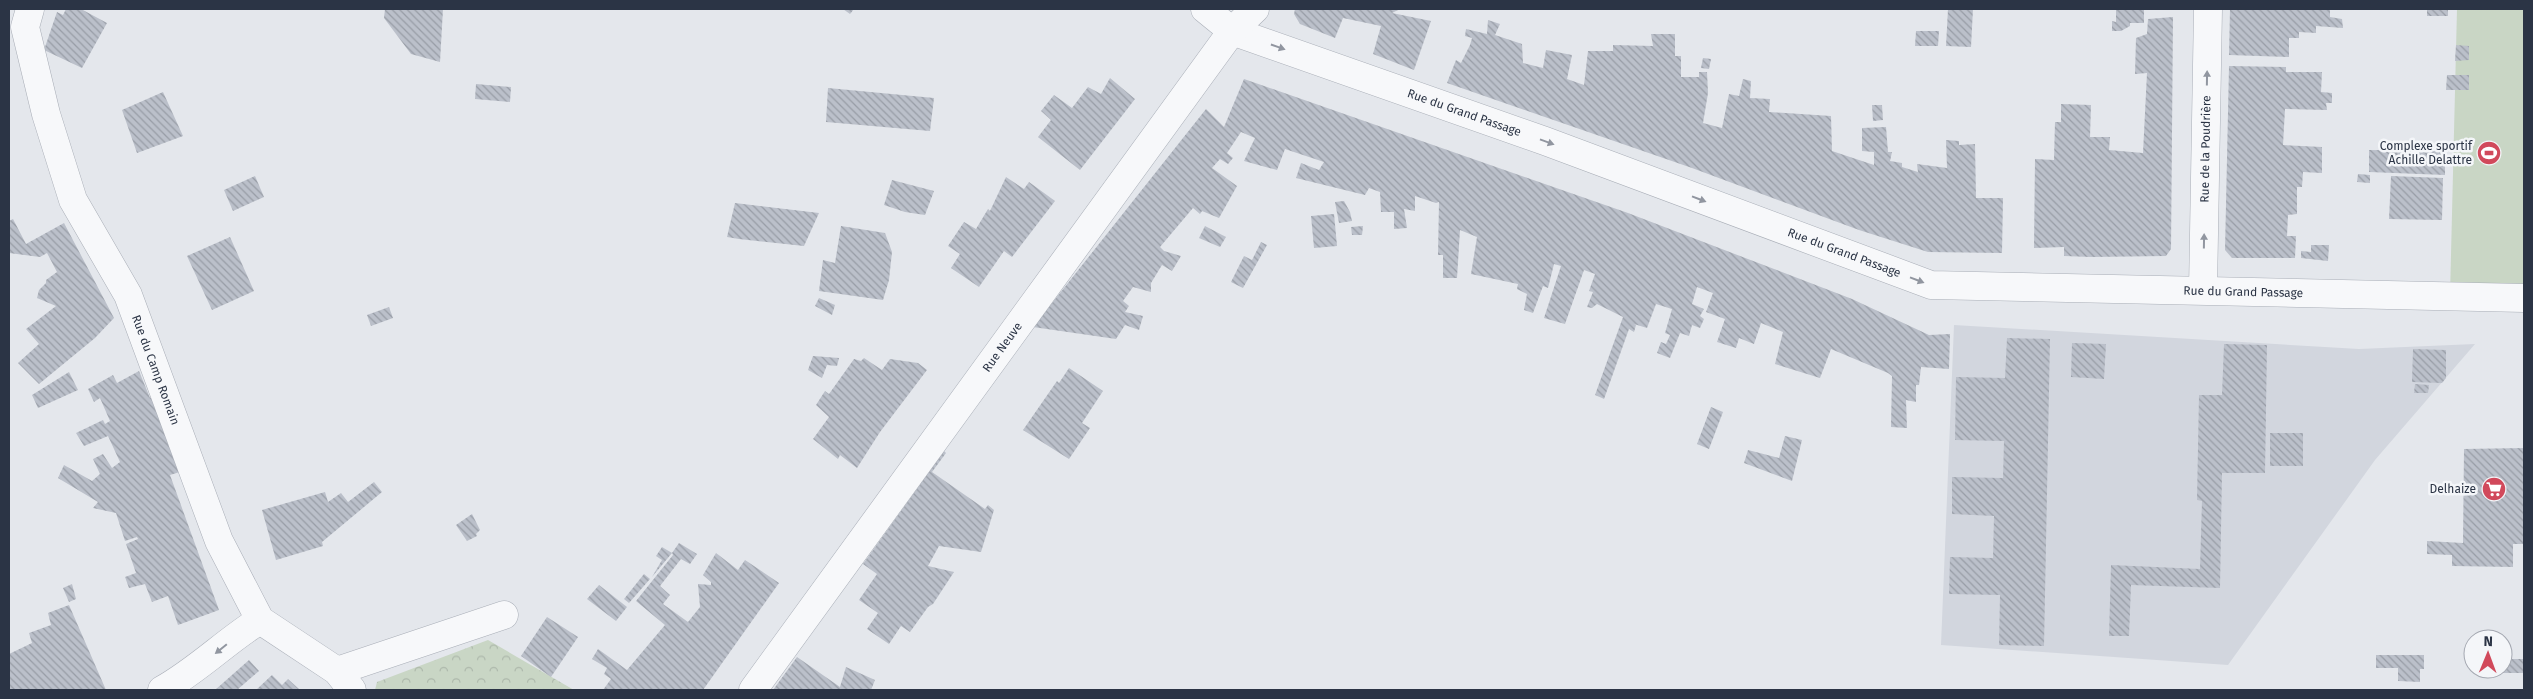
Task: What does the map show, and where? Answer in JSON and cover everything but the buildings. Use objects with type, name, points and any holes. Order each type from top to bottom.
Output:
[{"type":"street","name":"Rue du Camp Romain","points":[[30,9],[25,27],[46,114],[73,200],[128,296],[219,541],[260,620],[345,681]]},
{"type":"street","name":"Rue du Grand Passage","points":[[1205,9],[1232,31],[1545,141],[1931,286],[2203,290],[2524,298]]},
{"type":"street","name":"Rue Neuve","points":[[753,690],[1232,31],[1255,9]]},
{"type":"street","name":"Rue de la Poudrière","points":[[2203,290],[2208,9]]},
{"type":"street","points":[[345,681],[504,615]]},
{"type":"street","points":[[162,690],[185,678],[242,631],[260,620]]},
{"type":"shaded area","points":[[1954,325],[2359,349],[2475,344],[2375,460],[2228,665],[1941,645]]},
{"type":"green space","name":"Complexe sportif Achille Delattre","points":[[2457,9],[2524,9],[2524,298],[2450,296]]},
{"type":"green space","points":[[488,640],[574,690],[375,690],[377,682]]},
{"type":"place","name":"Complexe sportif Achille Delattre","points":[[2489,153]]},
{"type":"place","name":"Delhaize","points":[[2494,489]]}]
